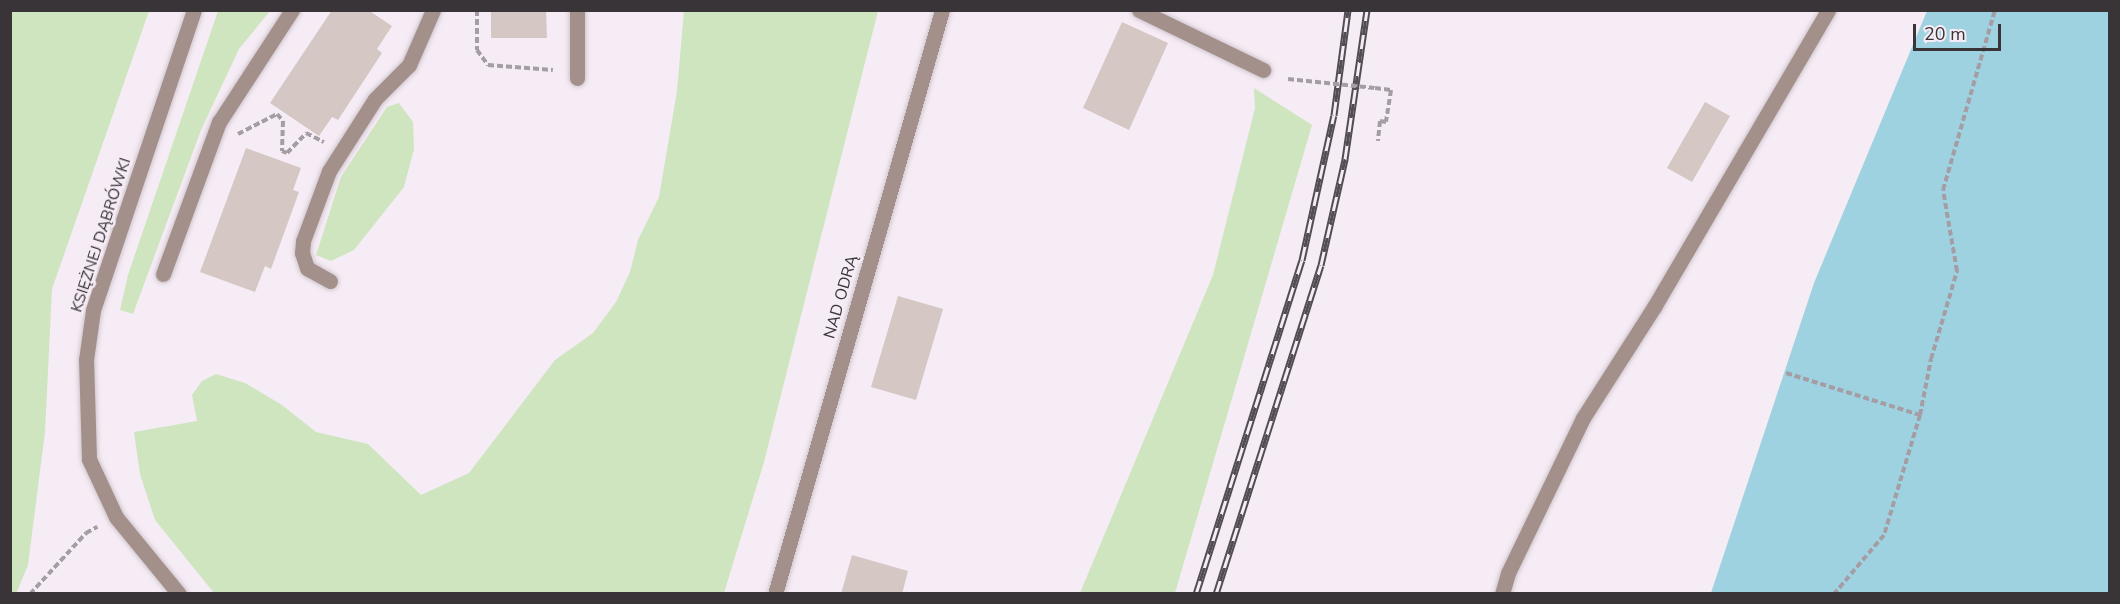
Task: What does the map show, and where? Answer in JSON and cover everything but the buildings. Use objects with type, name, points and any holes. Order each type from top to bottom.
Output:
[{"type":"street","name":"KSIĘŻNEJ DĄBRÓWKI","points":[[179,594],[116,517],[89,459],[86,360],[93,310],[194,10]]},
{"type":"street","points":[[164,274],[219,122],[292,10]]},
{"type":"street","points":[[330,281],[307,268],[303,253],[303,241],[325,181],[375,99],[409,65],[433,10]]},
{"type":"street","points":[[577,10],[577,78]]},
{"type":"street","name":"NAD ODRĄ","points":[[775,594],[942,10]]},
{"type":"street","points":[[1139,10],[1263,70]]},
{"type":"street","points":[[1502,594],[1508,573],[1583,418],[1654,307],[1828,10]]},
{"type":"path","points":[[477,10],[477,50],[488,65],[553,72],[554,64]]},
{"type":"path","points":[[1834,594],[1884,535],[1920,415],[1931,359],[1957,271],[1943,190],[1995,10]]},
{"type":"path","points":[[1288,79],[1390,90],[1386,122],[1380,121],[1378,141]]},
{"type":"path","points":[[234,136],[277,114],[283,121],[282,151],[287,153],[306,133],[326,144]]},
{"type":"path","points":[[1786,373],[1920,415]]},
{"type":"path","points":[[30,594],[86,533],[116,517]]},
{"type":"green space","points":[[11,10],[149,11],[52,289],[45,432],[28,565],[16,594],[10,593]]},
{"type":"green space","points":[[218,11],[270,11],[239,49],[201,130],[133,314],[120,310],[128,275]]},
{"type":"green space","points":[[684,11],[878,11],[764,462],[724,593],[214,593],[155,520],[140,474],[134,432],[197,421],[192,395],[202,381],[216,374],[245,383],[282,405],[316,432],[368,444],[421,495],[469,473],[555,360],[593,333],[616,302],[630,272],[638,240],[659,197],[677,91]]},
{"type":"green space","points":[[1254,88],[1312,125],[1175,593],[1080,593],[1213,275],[1255,108]]},
{"type":"green space","points":[[399,103],[413,122],[414,149],[404,187],[354,250],[331,261],[316,255],[341,177],[387,107]]},
{"type":"water","points":[[1927,11],[2109,11],[2109,593],[1711,593],[1814,283]]},
{"type":"railway","points":[[1196,594],[1302,260],[1334,115],[1348,10]]},
{"type":"railway","points":[[1216,594],[1321,265],[1345,159],[1367,10]]}]
